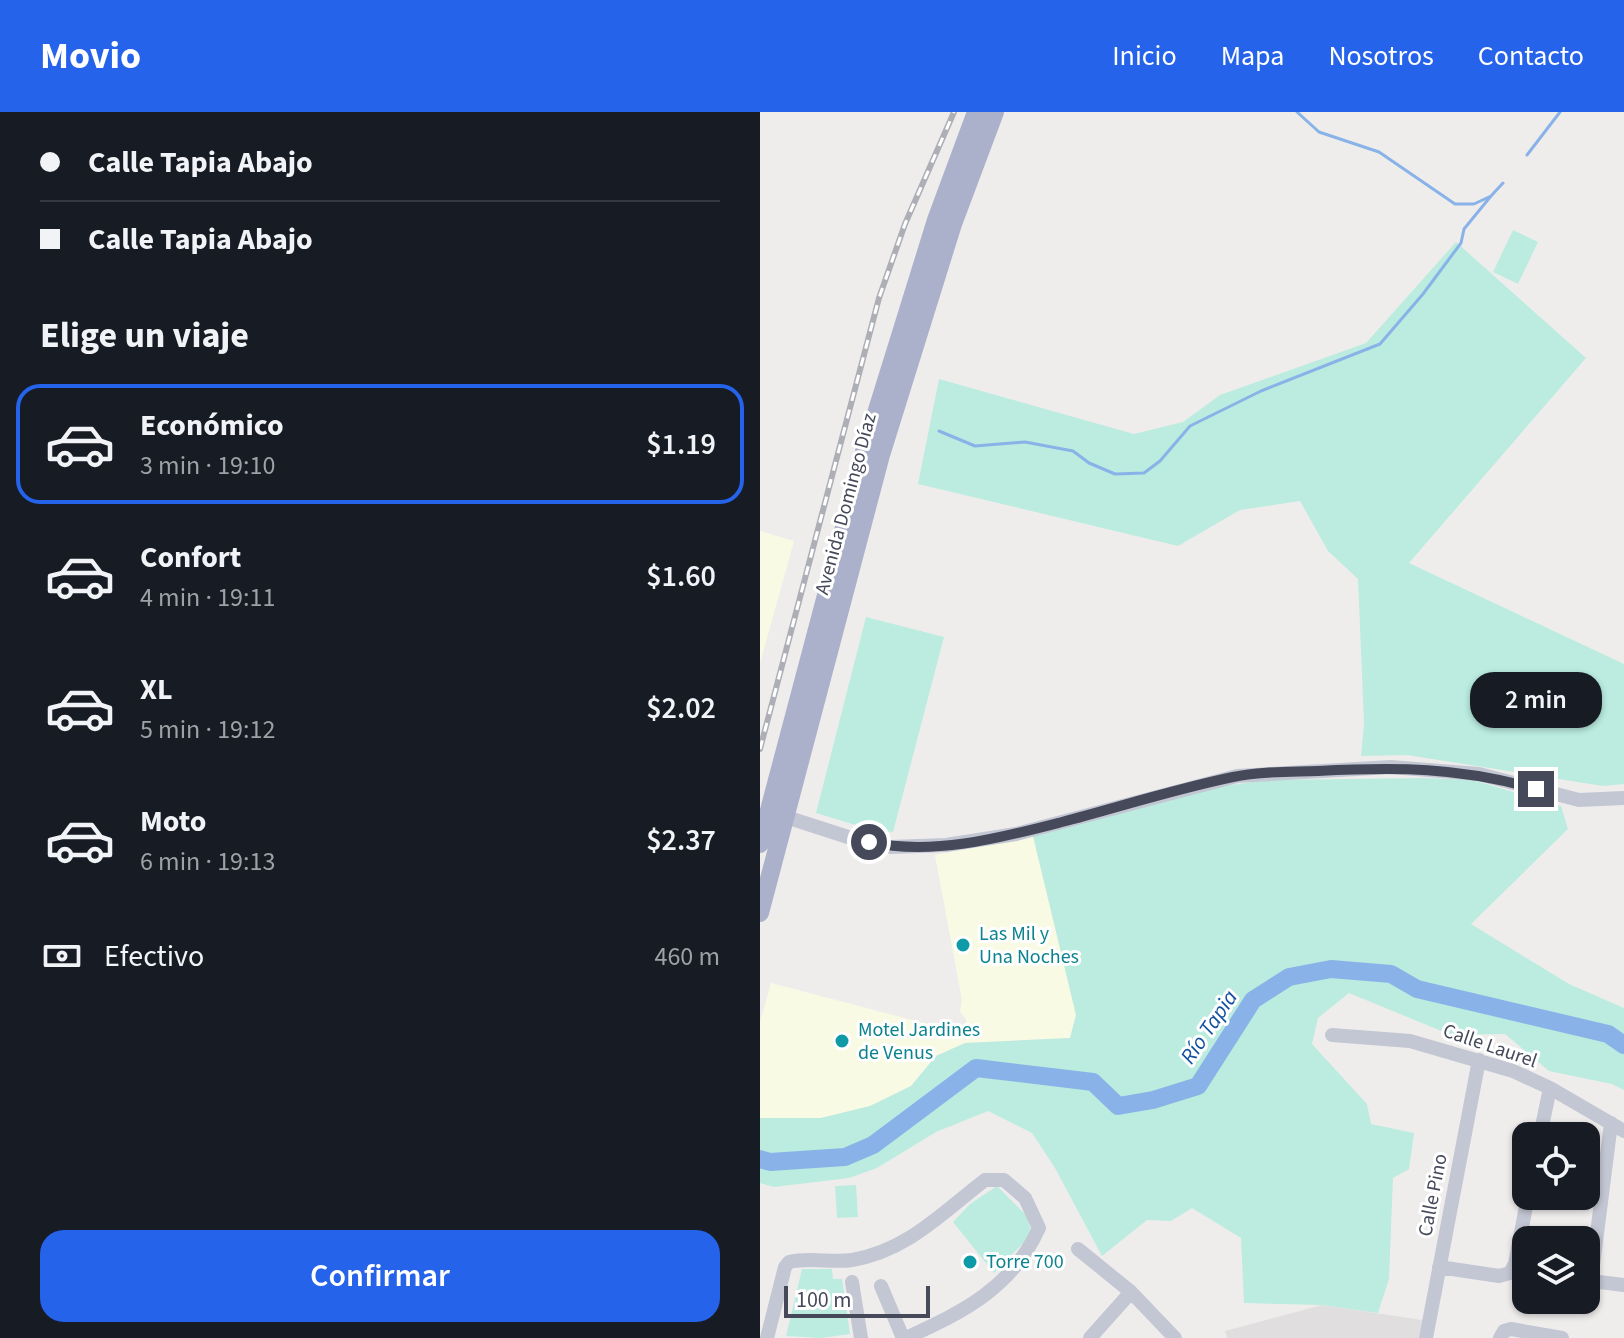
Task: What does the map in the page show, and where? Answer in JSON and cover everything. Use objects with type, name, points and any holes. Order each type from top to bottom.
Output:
[{"type":"main road","name":"Avenida Domingo Díaz","points":[[760,913],[771,816],[864,452],[936,220],[976,112]]},
{"type":"main road","name":"Avenida Domingo Díaz","points":[[760,844],[953,224],[995,112]]},
{"type":"street","points":[[771,816],[891,847],[946,845],[1016,834],[1237,776],[1391,767],[1479,774],[1579,800],[1624,798]]},
{"type":"street","name":"Calle Laurel","points":[[1332,1035],[1410,1041],[1479,1060],[1550,1088],[1618,1127]]},
{"type":"street","name":"Calle Pino","points":[[1426,1338],[1479,1060]]},
{"type":"street","points":[[1543,1122],[1550,1088]]},
{"type":"street","points":[[1618,1127],[1591,1281],[1624,1285]]},
{"type":"street","points":[[767,1338],[785,1267],[789,1262],[848,1261],[898,1246],[925,1230],[985,1180],[1004,1180],[1025,1198],[1039,1228],[1027,1254],[1003,1282],[957,1315],[904,1338],[881,1286]]},
{"type":"street","points":[[1439,1267],[1499,1276],[1510,1273],[1515,1264],[1525,1210]]},
{"type":"street","points":[[1078,1249],[1131,1292],[1175,1338]]},
{"type":"street","points":[[852,1282],[861,1338]]},
{"type":"street","points":[[1090,1338],[1131,1292]]},
{"type":"street","points":[[1500,1338],[1504,1331],[1511,1329],[1562,1338]]},
{"type":"shaded area","points":[[1513,230],[1538,242],[1518,284],[1493,272]]},
{"type":"shaded area","points":[[1456,242],[1586,358],[1409,563],[1624,664],[1624,784],[1603,786],[1407,755],[1361,756],[1364,723],[1358,579],[1328,551],[1300,501],[1240,510],[1178,546],[918,484],[939,379],[1134,434],[1183,422],[1220,395],[1366,343]]},
{"type":"shaded area","points":[[760,531],[794,541],[760,663]]},
{"type":"shaded area","points":[[866,617],[944,637],[893,832],[872,830],[816,813]]},
{"type":"shaded area","points":[[1269,780],[1473,780],[1561,806],[1568,829],[1471,924],[1569,984],[1624,1008],[1624,1090],[1612,1084],[1549,1071],[1505,1034],[1451,1035],[1349,993],[1318,1018],[1312,1044],[1367,1104],[1371,1124],[1414,1133],[1409,1169],[1393,1178],[1389,1279],[1378,1313],[1322,1305],[1244,1303],[1241,1238],[1192,1208],[1171,1221],[1147,1220],[1102,1256],[1055,1168],[1032,1133],[988,1111],[936,1132],[877,1168],[849,1178],[774,1187],[760,1183],[760,1118],[821,1118],[870,1106],[911,1086],[936,1056],[965,1043],[1070,1038],[1076,1015],[1033,836],[1215,787]]},
{"type":"shaded area","points":[[1033,836],[1076,1015],[1070,1038],[965,1043],[936,1056],[911,1086],[870,1106],[821,1118],[760,1118],[760,1022],[771,983],[939,1027],[967,1031],[966,1019],[960,1012],[962,1000],[935,855]]},
{"type":"shaded area","points":[[856,1185],[858,1217],[837,1218],[835,1186]]},
{"type":"shaded area","points":[[997,1186],[1027,1216],[1032,1234],[994,1273],[953,1222],[970,1204]]},
{"type":"shaded area","points":[[802,1269],[832,1269],[833,1279],[842,1279],[850,1334],[821,1338],[786,1336]]},
{"type":"shaded area","points":[[1322,1305],[1422,1320],[1419,1338],[1227,1338],[1225,1331]]},
{"type":"waterway","points":[[1297,112],[1319,132],[1379,152],[1455,204],[1474,204],[1491,196],[1503,183]]},
{"type":"waterway","points":[[1527,155],[1560,112]]},
{"type":"waterway","points":[[939,431],[975,446],[1025,442],[1073,451],[1089,463],[1115,474],[1144,473],[1160,461],[1190,426],[1261,391],[1380,344],[1423,294],[1461,243],[1464,229],[1491,196]]},
{"type":"waterway","name":"Río Tapia","points":[[760,1159],[770,1162],[845,1157],[873,1145],[976,1068],[1093,1082],[1118,1106],[1153,1100],[1198,1086],[1253,1000],[1289,977],[1331,969],[1391,974],[1417,989],[1608,1034],[1624,1045]]},
{"type":"railway","points":[[760,749],[879,298],[905,224],[954,112]]},
{"type":"place","name":"Las Mil y Una Noches","points":[[963,945]]},
{"type":"place","name":"Motel Jardines de Venus","points":[[842,1041]]},
{"type":"place","name":"Torre 700","points":[[970,1262]]},
{"type":"route","points":[[869,842],[891,847],[917,847],[999,837],[1237,776],[1270,773],[1391,767],[1449,770],[1479,774],[1536,789]]}]
